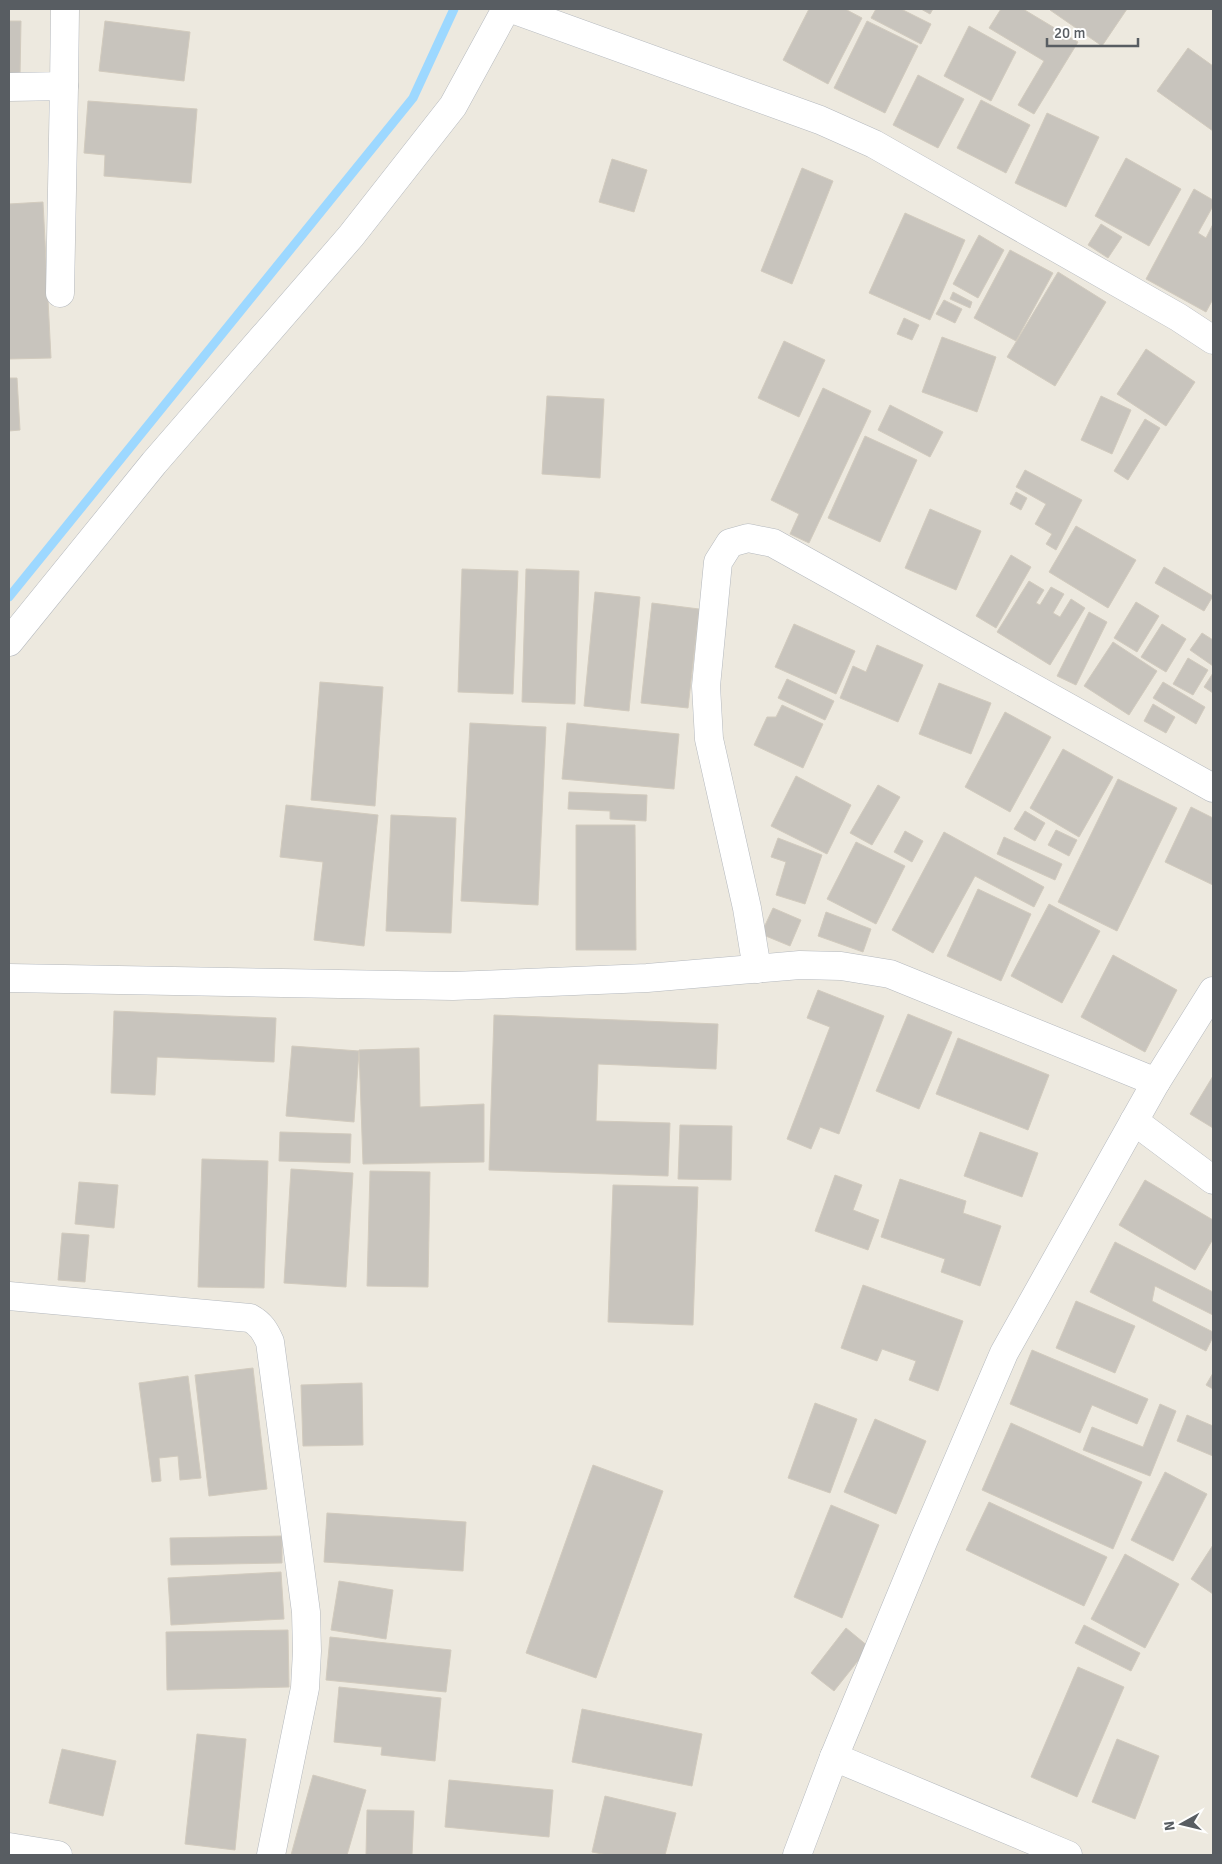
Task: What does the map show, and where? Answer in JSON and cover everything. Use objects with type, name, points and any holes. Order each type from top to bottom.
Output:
[{"type":"street","points":[[60,293],[65,9]]},
{"type":"street","points":[[9,642],[154,463],[358,229],[453,106],[506,9]]},
{"type":"street","points":[[512,9],[820,120],[874,144],[1131,290],[1213,340]]},
{"type":"street","points":[[9,87],[64,86]]},
{"type":"street","points":[[757,969],[747,908],[709,739],[706,686],[718,562],[730,543],[748,538],[773,543],[1213,788]]},
{"type":"street","points":[[9,978],[453,986],[647,978],[808,965],[841,966],[890,974],[1156,1082]]},
{"type":"street","points":[[797,1855],[834,1757],[919,1551],[1004,1353],[1156,1082],[1213,991]]},
{"type":"street","points":[[1134,1122],[1213,1180]]},
{"type":"street","points":[[9,1296],[250,1318],[259,1323],[266,1332],[270,1342],[305,1602],[308,1651],[305,1688],[271,1855]]},
{"type":"street","points":[[834,1757],[1068,1855]]},
{"type":"street","points":[[9,1847],[58,1855]]},
{"type":"building","points":[[809,9],[845,9],[862,18],[828,84],[783,60]]},
{"type":"building","points":[[876,9],[901,9],[931,24],[921,44],[871,18]]},
{"type":"building","points":[[921,9],[933,9],[930,14]]},
{"type":"building","points":[[1001,9],[1023,9],[1078,42],[1034,114],[1018,105],[1044,61],[989,28]]},
{"type":"building","points":[[1051,9],[1127,9],[1102,46]]},
{"type":"building","points":[[9,21],[21,21],[20,76],[9,76]]},
{"type":"building","points":[[105,21],[190,32],[184,81],[99,71]]},
{"type":"building","points":[[867,21],[918,46],[885,113],[834,88]]},
{"type":"building","points":[[969,26],[1016,52],[991,101],[944,76]]},
{"type":"building","points":[[1188,48],[1213,66],[1213,131],[1157,91]]},
{"type":"building","points":[[918,75],[964,99],[938,148],[893,125]]},
{"type":"building","points":[[981,100],[1030,125],[1006,173],[957,148]]},
{"type":"building","points":[[88,101],[197,109],[191,183],[104,176],[105,155],[84,153]]},
{"type":"building","points":[[1047,113],[1099,137],[1066,207],[1015,183]]},
{"type":"building","points":[[1126,158],[1181,189],[1149,246],[1095,216]]},
{"type":"building","points":[[612,159],[647,170],[634,212],[599,202]]},
{"type":"building","points":[[802,168],[833,181],[792,284],[761,271]]},
{"type":"building","points":[[1194,189],[1213,200],[1213,206],[1198,233],[1206,238],[1213,224],[1213,299],[1206,312],[1146,279]]},
{"type":"building","points":[[43,202],[51,358],[9,359],[9,204]]},
{"type":"building","points":[[905,213],[965,240],[930,320],[869,293]]},
{"type":"building","points":[[1101,224],[1122,237],[1108,258],[1088,245]]},
{"type":"building","points":[[979,235],[1004,250],[978,298],[953,284]]},
{"type":"building","points":[[1010,250],[1053,273],[1016,341],[974,318]]},
{"type":"building","points":[[1058,272],[1106,302],[1055,386],[1007,357]]},
{"type":"building","points":[[953,292],[972,302],[970,308],[950,299]]},
{"type":"building","points":[[944,300],[962,309],[955,323],[936,314]]},
{"type":"building","points":[[904,318],[919,325],[912,340],[897,334]]},
{"type":"building","points":[[942,337],[996,357],[977,412],[922,392]]},
{"type":"building","points":[[784,341],[825,360],[799,417],[758,398]]},
{"type":"building","points":[[1146,349],[1195,382],[1166,426],[1117,394]]},
{"type":"building","points":[[9,378],[17,378],[20,430],[9,431]]},
{"type":"building","points":[[823,388],[871,411],[809,543],[790,534],[799,514],[771,500]]},
{"type":"building","points":[[547,396],[604,399],[600,478],[542,474]]},
{"type":"building","points":[[1101,396],[1131,410],[1112,454],[1081,440]]},
{"type":"building","points":[[890,405],[943,432],[930,457],[878,430]]},
{"type":"building","points":[[1145,419],[1160,428],[1128,480],[1114,471]]},
{"type":"building","points":[[865,436],[917,460],[880,542],[828,518]]},
{"type":"building","points":[[1025,470],[1082,500],[1056,550],[1046,544],[1052,534],[1035,524],[1046,504],[1016,487]]},
{"type":"building","points":[[1016,492],[1027,498],[1021,510],[1010,504]]},
{"type":"building","points":[[930,509],[981,531],[956,590],[905,568]]},
{"type":"building","points":[[1076,526],[1136,560],[1108,608],[1049,572]]},
{"type":"building","points":[[1011,555],[1031,567],[996,628],[976,616]]},
{"type":"building","points":[[1164,567],[1213,596],[1204,611],[1155,583]]},
{"type":"building","points":[[462,569],[518,571],[513,694],[458,692]]},
{"type":"building","points":[[526,569],[579,571],[575,704],[522,702]]},
{"type":"building","points":[[1029,581],[1044,590],[1036,603],[1040,605],[1051,587],[1064,594],[1053,613],[1060,617],[1071,599],[1085,608],[1050,665],[997,632]]},
{"type":"building","points":[[595,592],[640,597],[629,711],[584,706]]},
{"type":"building","points":[[1136,602],[1159,616],[1137,652],[1114,638]]},
{"type":"building","points":[[652,603],[699,609],[688,708],[641,703]]},
{"type":"building","points":[[1089,612],[1107,622],[1076,685],[1057,676]]},
{"type":"building","points":[[794,624],[855,651],[836,694],[775,667]]},
{"type":"building","points":[[1162,624],[1186,639],[1166,672],[1141,657]]},
{"type":"building","points":[[1202,633],[1213,640],[1213,666],[1190,650]]},
{"type":"building","points":[[1113,642],[1157,671],[1129,715],[1084,686]]},
{"type":"building","points":[[877,645],[923,665],[898,722],[840,698],[853,666],[866,672]]},
{"type":"building","points":[[1188,658],[1208,670],[1193,695],[1173,684]]},
{"type":"building","points":[[1213,673],[1213,693],[1204,687]]},
{"type":"building","points":[[787,679],[834,701],[825,720],[778,698]]},
{"type":"building","points":[[320,682],[383,687],[375,806],[311,800]]},
{"type":"building","points":[[1163,682],[1205,707],[1196,724],[1153,698]]},
{"type":"building","points":[[939,683],[991,703],[971,754],[919,734]]},
{"type":"building","points":[[1153,704],[1175,717],[1166,733],[1144,721]]},
{"type":"building","points":[[782,705],[823,724],[803,768],[754,745],[767,717],[776,717]]},
{"type":"building","points":[[1005,712],[1051,737],[1010,812],[965,787]]},
{"type":"building","points":[[470,723],[546,727],[538,905],[461,901]]},
{"type":"building","points":[[567,723],[679,734],[674,789],[562,779]]},
{"type":"building","points":[[1063,749],[1113,777],[1079,837],[1030,808]]},
{"type":"building","points":[[796,776],[851,805],[827,854],[771,826]]},
{"type":"building","points":[[1118,779],[1177,808],[1117,931],[1058,902]]},
{"type":"building","points":[[878,785],[900,797],[872,845],[850,833]]},
{"type":"building","points":[[569,792],[647,795],[646,821],[610,819],[610,811],[568,809]]},
{"type":"building","points":[[286,805],[378,815],[364,946],[314,940],[323,862],[280,857]]},
{"type":"building","points":[[1191,807],[1213,818],[1213,885],[1165,862]]},
{"type":"building","points":[[1025,811],[1045,823],[1035,841],[1014,829]]},
{"type":"building","points":[[391,815],[456,818],[451,933],[386,931]]},
{"type":"building","points":[[576,825],[635,825],[636,950],[576,950]]},
{"type":"building","points":[[1056,830],[1077,840],[1069,856],[1048,845]]},
{"type":"building","points":[[905,831],[923,841],[912,862],[894,852]]},
{"type":"building","points":[[944,832],[1044,887],[1034,907],[975,876],[933,953],[892,930]]},
{"type":"building","points":[[1004,837],[1062,864],[1055,880],[997,854]]},
{"type":"building","points":[[778,838],[822,855],[805,904],[776,895],[786,862],[771,857]]},
{"type":"building","points":[[856,842],[905,866],[876,924],[827,899]]},
{"type":"building","points":[[978,889],[1031,914],[1001,981],[947,956]]},
{"type":"building","points":[[1049,904],[1100,931],[1062,1003],[1011,976]]},
{"type":"building","points":[[773,908],[801,920],[790,946],[761,934]]},
{"type":"building","points":[[826,912],[871,929],[863,952],[818,936]]},
{"type":"building","points":[[1113,955],[1177,990],[1145,1052],[1081,1017]]},
{"type":"building","points":[[818,990],[884,1016],[839,1134],[820,1127],[811,1149],[787,1139],[830,1027],[807,1018]]},
{"type":"building","points":[[114,1011],[276,1018],[274,1062],[157,1057],[155,1095],[111,1093]]},
{"type":"building","points":[[908,1014],[952,1032],[919,1109],[876,1091]]},
{"type":"building","points":[[494,1015],[718,1024],[716,1069],[598,1064],[596,1121],[670,1123],[668,1176],[489,1170]]},
{"type":"building","points":[[958,1038],[1049,1075],[1028,1130],[936,1094]]},
{"type":"building","points":[[292,1046],[359,1051],[354,1122],[286,1116]]},
{"type":"building","points":[[419,1048],[420,1107],[484,1104],[484,1162],[363,1164],[359,1050]]},
{"type":"building","points":[[1213,1076],[1213,1128],[1190,1114]]},
{"type":"building","points":[[680,1125],[732,1126],[731,1180],[678,1179]]},
{"type":"building","points":[[280,1132],[351,1134],[350,1163],[279,1161]]},
{"type":"building","points":[[980,1132],[1038,1153],[1022,1197],[964,1176]]},
{"type":"building","points":[[202,1159],[268,1161],[264,1288],[198,1287]]},
{"type":"building","points":[[291,1169],[353,1173],[346,1287],[284,1283]]},
{"type":"building","points":[[370,1171],[430,1172],[428,1287],[367,1286]]},
{"type":"building","points":[[835,1175],[862,1185],[853,1210],[879,1220],[868,1250],[815,1231]]},
{"type":"building","points":[[900,1179],[966,1201],[963,1213],[1001,1226],[980,1286],[941,1272],[945,1259],[881,1237]]},
{"type":"building","points":[[1145,1180],[1213,1220],[1213,1239],[1195,1270],[1119,1225]]},
{"type":"building","points":[[79,1182],[118,1185],[114,1228],[75,1224]]},
{"type":"building","points":[[613,1185],[698,1187],[693,1325],[608,1322]]},
{"type":"building","points":[[62,1233],[89,1235],[85,1282],[58,1280]]},
{"type":"building","points":[[1115,1242],[1213,1292],[1213,1315],[1155,1286],[1152,1301],[1213,1332],[1213,1337],[1206,1351],[1090,1292]]},
{"type":"building","points":[[863,1285],[963,1321],[938,1391],[909,1380],[916,1361],[882,1349],[877,1361],[841,1348]]},
{"type":"building","points":[[1076,1301],[1135,1326],[1115,1373],[1056,1348]]},
{"type":"building","points":[[1032,1350],[1148,1399],[1137,1424],[1092,1405],[1080,1433],[1010,1404]]},
{"type":"building","points":[[253,1368],[267,1489],[209,1496],[195,1375]]},
{"type":"building","points":[[1213,1373],[1213,1389],[1206,1385]]},
{"type":"building","points":[[188,1376],[201,1478],[180,1480],[178,1456],[159,1458],[161,1481],[152,1482],[139,1383]]},
{"type":"building","points":[[362,1383],[363,1445],[303,1446],[301,1385]]},
{"type":"building","points":[[815,1403],[857,1419],[830,1493],[788,1478]]},
{"type":"building","points":[[1160,1404],[1176,1411],[1150,1476],[1083,1450],[1092,1427],[1143,1447]]},
{"type":"building","points":[[1187,1415],[1213,1426],[1213,1456],[1177,1441]]},
{"type":"building","points":[[875,1419],[926,1441],[896,1514],[844,1492]]},
{"type":"building","points":[[1011,1423],[1142,1482],[1113,1549],[982,1490]]},
{"type":"building","points":[[593,1465],[663,1491],[596,1678],[526,1653]]},
{"type":"building","points":[[1165,1472],[1207,1494],[1173,1561],[1131,1540]]},
{"type":"building","points":[[989,1502],[1107,1557],[1084,1606],[966,1550]]},
{"type":"building","points":[[831,1505],[879,1525],[842,1618],[794,1597]]},
{"type":"building","points":[[327,1513],[466,1522],[463,1571],[324,1562]]},
{"type":"building","points":[[282,1536],[282,1563],[171,1565],[170,1538]]},
{"type":"building","points":[[1213,1545],[1213,1594],[1191,1579]]},
{"type":"building","points":[[1125,1554],[1179,1584],[1145,1648],[1091,1619]]},
{"type":"building","points":[[281,1572],[284,1619],[171,1625],[168,1578]]},
{"type":"building","points":[[339,1581],[393,1590],[386,1639],[331,1630]]},
{"type":"building","points":[[1084,1625],[1140,1653],[1131,1671],[1075,1643]]},
{"type":"building","points":[[846,1628],[869,1647],[834,1691],[811,1673]]},
{"type":"building","points":[[288,1630],[289,1687],[167,1690],[166,1632]]},
{"type":"building","points":[[330,1637],[451,1650],[446,1692],[326,1680]]},
{"type":"building","points":[[1078,1667],[1124,1687],[1077,1797],[1031,1777]]},
{"type":"building","points":[[339,1687],[441,1698],[435,1761],[381,1755],[382,1747],[334,1742]]},
{"type":"building","points":[[582,1709],[702,1734],[692,1786],[572,1762]]},
{"type":"building","points":[[197,1734],[246,1739],[235,1850],[185,1844]]},
{"type":"building","points":[[1117,1739],[1159,1756],[1135,1819],[1092,1802]]},
{"type":"building","points":[[62,1749],[116,1761],[103,1816],[49,1803]]},
{"type":"building","points":[[313,1775],[366,1790],[347,1855],[291,1855]]},
{"type":"building","points":[[449,1780],[553,1790],[549,1837],[445,1827]]},
{"type":"building","points":[[605,1796],[676,1813],[665,1855],[608,1855],[592,1852]]},
{"type":"building","points":[[367,1810],[414,1811],[412,1855],[366,1855]]},
{"type":"waterway","points":[[9,597],[413,98],[454,9]]}]
